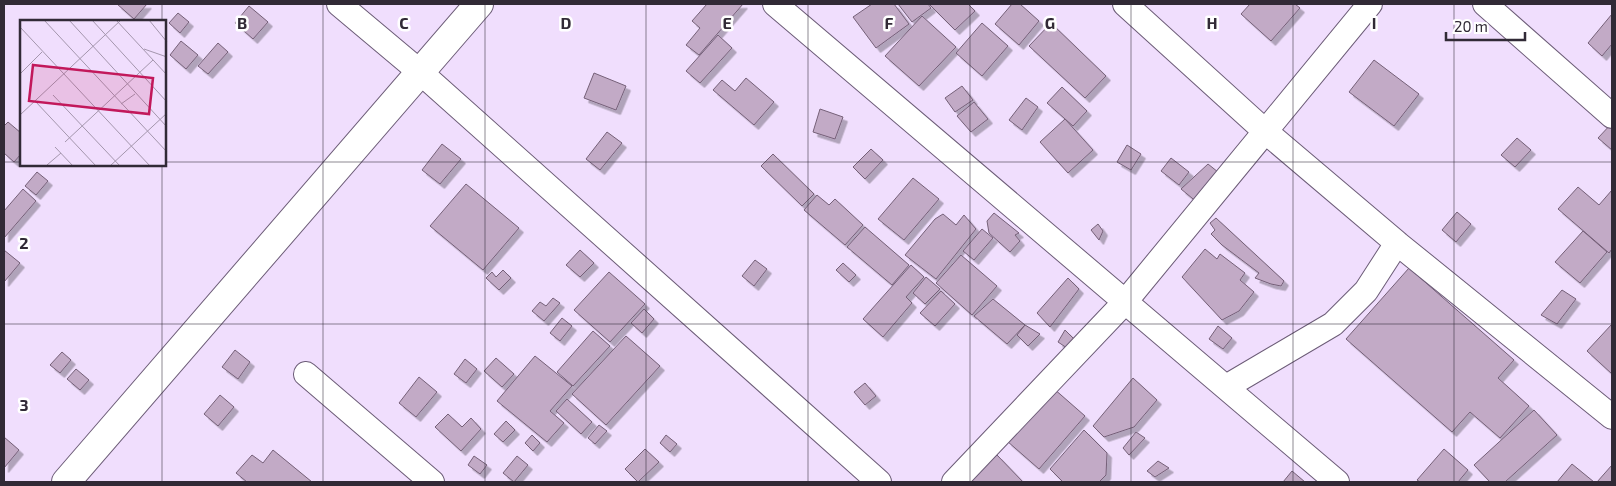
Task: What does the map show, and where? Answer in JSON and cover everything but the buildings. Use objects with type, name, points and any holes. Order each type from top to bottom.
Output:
[{"type":"street","points":[[339,4],[420,72],[879,482]]},
{"type":"street","points":[[72,480],[479,4]]},
{"type":"street","points":[[775,4],[1337,482]]},
{"type":"street","points":[[1125,4],[1266,132],[1397,243],[1612,417]]},
{"type":"street","points":[[954,482],[1125,302],[1370,4]]},
{"type":"street","points":[[1485,4],[1612,116]]},
{"type":"street","points":[[1226,387],[1333,324],[1366,291],[1397,243]]},
{"type":"street","points":[[306,374],[432,482]]}]
